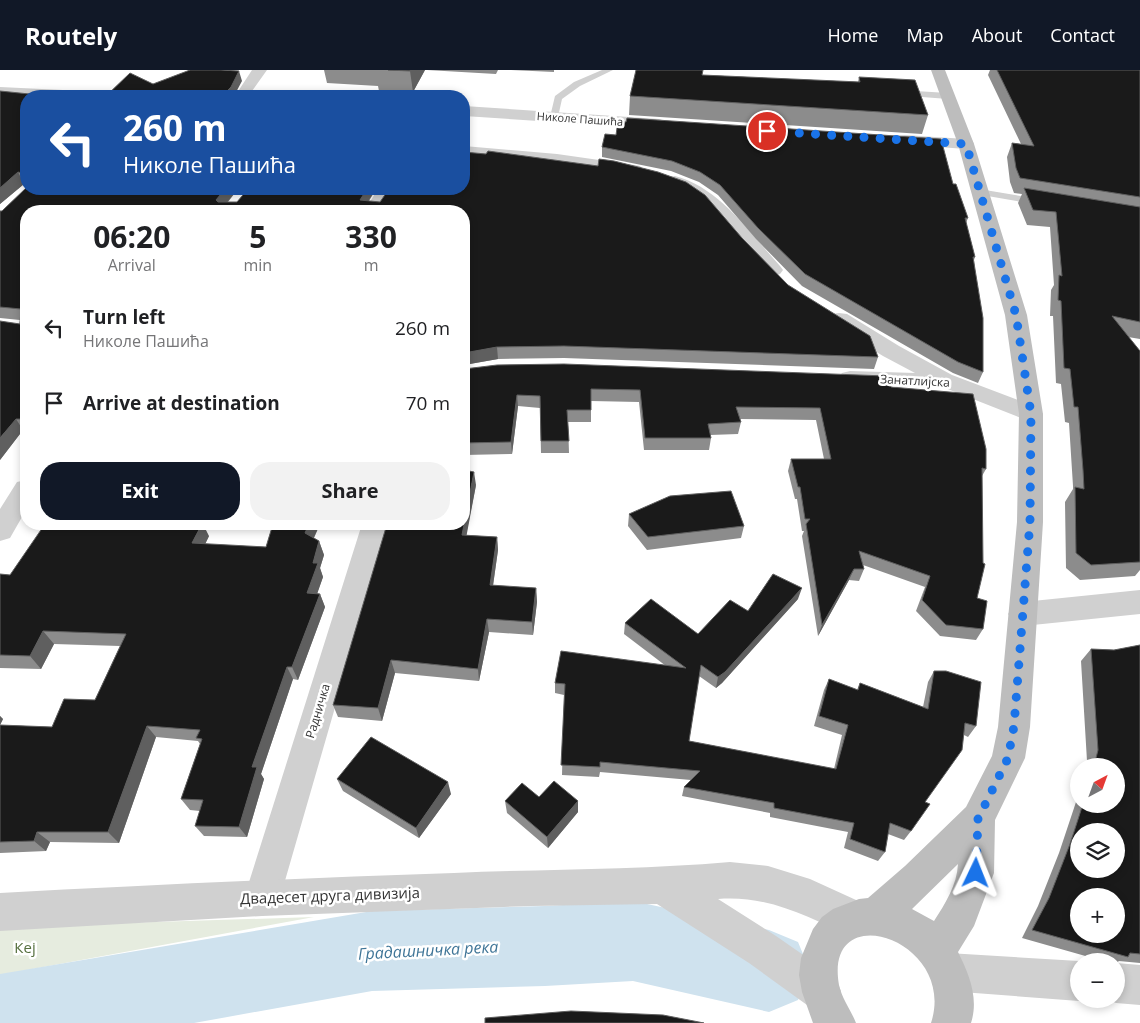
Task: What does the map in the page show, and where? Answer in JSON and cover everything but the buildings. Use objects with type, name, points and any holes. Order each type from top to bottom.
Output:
[{"type":"main road","points":[[829,1013],[818,967],[824,945],[836,927],[864,916],[918,879],[978,819],[1008,758],[1014,726],[1030,522],[1031,414],[1016,315],[966,144],[938,70]]},
{"type":"main road","points":[[942,962],[976,873],[978,819]]},
{"type":"main road","points":[[864,916],[898,921],[918,933],[942,962],[954,994],[954,1021]]},
{"type":"street","points":[[246,90],[260,70]]},
{"type":"street","points":[[0,92],[20,93]]},
{"type":"street","name":"Николе Пашића","points":[[470,111],[673,125]]},
{"type":"street","points":[[892,139],[966,144]]},
{"type":"street","points":[[470,152],[614,166],[664,177],[692,188],[711,200],[748,244],[788,286]]},
{"type":"street","points":[[823,309],[891,351],[948,381]]},
{"type":"street","name":"Занатлијска","points":[[832,378],[948,381],[1031,414]]},
{"type":"street","points":[[0,531],[20,499]]},
{"type":"street","name":"Радничка","points":[[262,898],[373,530]]},
{"type":"street","points":[[1023,614],[1140,602]]},
{"type":"street","name":"Двадесет друга дивизија","points":[[0,912],[262,898],[531,888],[661,886],[730,880],[768,884],[864,916]]},
{"type":"street","points":[[661,886],[727,925],[785,964],[829,1013]]},
{"type":"street","points":[[942,962],[1070,980]]},
{"type":"street","points":[[1125,984],[1140,985]]},
{"type":"lane","points":[[554,117],[558,98],[577,84],[609,70]]},
{"type":"lane","points":[[891,93],[948,96]]},
{"type":"lane","points":[[979,192],[1045,203]]},
{"type":"green space","name":"Кеј","points":[[314,917],[0,975],[0,927]]},
{"type":"water","points":[[144,976],[135,1023],[0,1023],[0,999]]},
{"type":"waterway","name":"Градашничка река","points":[[0,1016],[372,951],[545,946],[633,941],[769,971]]},
{"type":"route","points":[[767,131],[966,144],[1005,274],[1016,315],[1031,414],[1030,522],[1014,726],[1008,758],[978,819],[976,873]]}]
